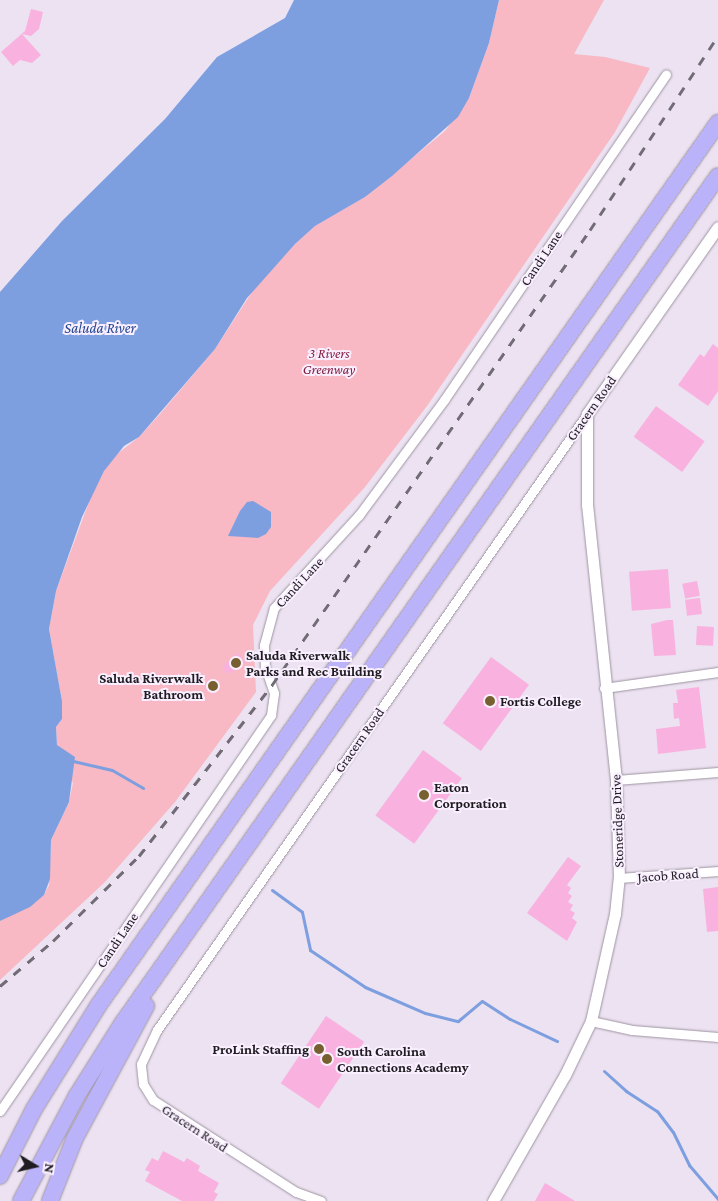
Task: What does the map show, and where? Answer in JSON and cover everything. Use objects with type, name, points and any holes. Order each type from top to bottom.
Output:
[{"type":"highway","points":[[0,1176],[38,1101],[98,1006],[718,123]]},
{"type":"highway","points":[[21,1201],[76,1097],[179,944],[718,176]]},
{"type":"highway","points":[[50,1201],[76,1138],[179,944]]},
{"type":"street","name":"Candi Lane","points":[[0,1111],[271,715],[274,693],[265,667],[264,645],[274,608],[359,515],[444,400],[666,74]]},
{"type":"street","name":"Gracern Road","points":[[321,1201],[296,1192],[153,1100],[143,1084],[141,1064],[157,1030],[718,227]]},
{"type":"street","name":"Stoneridge Drive","points":[[493,1201],[565,1076],[591,1021],[608,958],[619,878],[616,780],[604,688],[587,505],[586,414]]},
{"type":"street","points":[[604,688],[718,672]]},
{"type":"street","points":[[616,780],[718,772]]},
{"type":"street","name":"Jacob Road","points":[[619,878],[718,871]]},
{"type":"street","points":[[591,1021],[632,1030],[718,1036]]},
{"type":"green space","name":"3 Rivers Greenway","points":[[499,0],[604,0],[574,54],[605,57],[650,68],[615,132],[427,406],[365,487],[270,591],[253,625],[256,692],[175,802],[105,882],[0,980],[0,921],[44,895],[49,885],[51,840],[69,802],[73,783],[57,745],[56,727],[62,719],[62,701],[49,629],[56,591],[95,486],[112,458],[139,437],[215,349],[258,283],[295,244],[315,226],[365,197],[445,131],[469,98],[489,43]]},
{"type":"water","name":"Saluda River","points":[[294,0],[499,0],[489,43],[469,98],[458,117],[392,176],[365,197],[315,226],[295,244],[247,298],[215,349],[139,437],[124,446],[104,471],[82,517],[56,591],[49,629],[62,701],[62,719],[56,727],[57,745],[75,757],[69,802],[51,840],[50,879],[44,895],[30,907],[0,921],[0,292],[62,221],[165,119],[217,57],[285,18]]},
{"type":"water","points":[[253,501],[271,512],[271,527],[266,534],[258,538],[228,536],[240,511],[247,502]]},
{"type":"building","points":[[31,9],[43,12],[39,29],[31,36],[22,34],[41,55],[32,63],[20,60],[13,66],[1,52],[25,31]]},
{"type":"building","points":[[713,344],[718,348],[718,391],[708,406],[678,385],[700,354],[704,357]]},
{"type":"building","points":[[656,406],[705,441],[682,472],[634,437]]},
{"type":"building","points":[[668,569],[671,608],[632,611],[629,572]]},
{"type":"building","points":[[697,581],[700,596],[685,599],[682,584]]},
{"type":"building","points":[[700,598],[702,614],[687,616],[685,600]]},
{"type":"building","points":[[673,620],[676,655],[654,656],[651,624]]},
{"type":"building","points":[[697,626],[714,627],[713,646],[696,645]]},
{"type":"building","name":"Saluda Riverwalk Parks and Rec Building","points":[[238,653],[246,663],[228,674],[222,667]]},
{"type":"building","points":[[491,657],[529,685],[481,751],[443,723]]},
{"type":"building","name":"Saluda Riverwalk Bathroom","points":[[211,679],[220,684],[214,694],[205,689]]},
{"type":"building","points":[[699,687],[706,748],[658,754],[656,729],[680,726],[679,718],[674,719],[673,703],[678,703],[676,690]]},
{"type":"building","points":[[423,750],[462,778],[414,844],[375,816]]},
{"type":"building","points":[[568,857],[581,866],[567,885],[571,888],[568,893],[572,896],[568,902],[573,905],[570,910],[575,913],[572,918],[577,922],[567,941],[527,913]]},
{"type":"building","points":[[718,887],[718,931],[707,932],[703,889]]},
{"type":"building","points":[[326,1016],[364,1042],[319,1109],[281,1083]]},
{"type":"building","points":[[163,1151],[184,1162],[187,1158],[200,1166],[198,1171],[219,1183],[214,1192],[218,1194],[214,1201],[182,1201],[145,1181],[150,1172],[145,1170],[152,1158],[158,1161]]},
{"type":"building","points":[[545,1183],[575,1201],[535,1201]]},
{"type":"waterway","points":[[73,761],[112,770],[143,788]]},
{"type":"waterway","points":[[272,890],[302,912],[310,950],[365,987],[425,1013],[458,1021],[482,1001],[510,1019],[557,1041]]},
{"type":"waterway","points":[[604,1071],[626,1091],[657,1111],[673,1132],[689,1165],[718,1199]]},
{"type":"railway","points":[[0,986],[53,941],[139,856],[272,685],[590,230],[718,36]]},
{"type":"place","name":"Saluda Riverwalk Parks and Rec Building","points":[[236,663]]},
{"type":"place","name":"Saluda Riverwalk Bathroom","points":[[213,686]]},
{"type":"place","name":"Fortis College","points":[[490,701]]},
{"type":"place","name":"Eaton Corporation","points":[[424,795]]},
{"type":"place","name":"ProLink Staffing","points":[[319,1049]]},
{"type":"place","name":"South Carolina Connections Academy","points":[[327,1059]]}]
